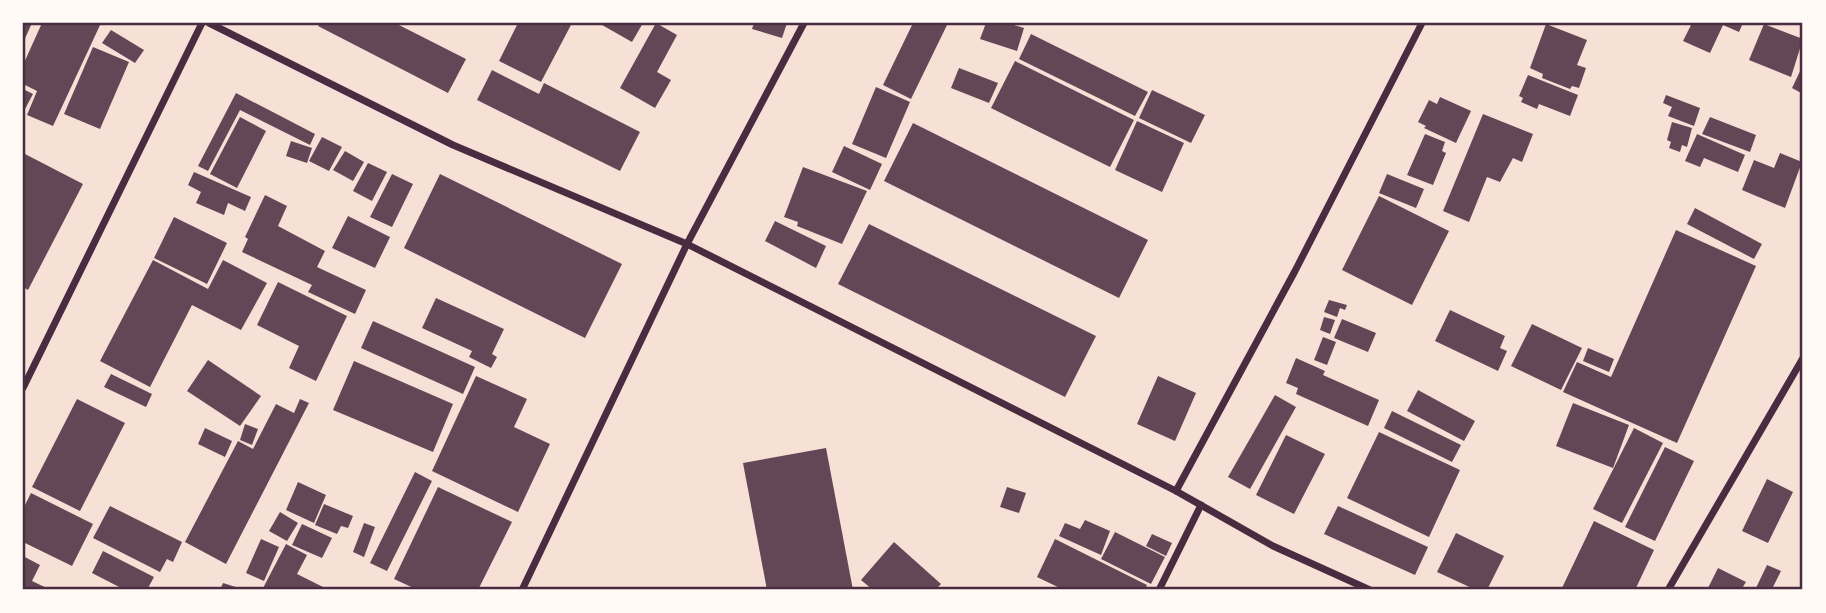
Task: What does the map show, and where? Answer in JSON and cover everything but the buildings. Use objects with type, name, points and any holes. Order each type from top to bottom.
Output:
[{"type":"street","points":[[23,388],[202,23]]},
{"type":"street","points":[[209,23],[453,145],[687,244],[1176,491],[1273,546],[1370,590]]},
{"type":"street","points":[[522,590],[687,244],[804,23]]},
{"type":"street","points":[[1176,491],[1295,271],[1422,23]]},
{"type":"street","points":[[1668,590],[1803,358]]},
{"type":"street","points":[[1158,590],[1201,505]]}]
